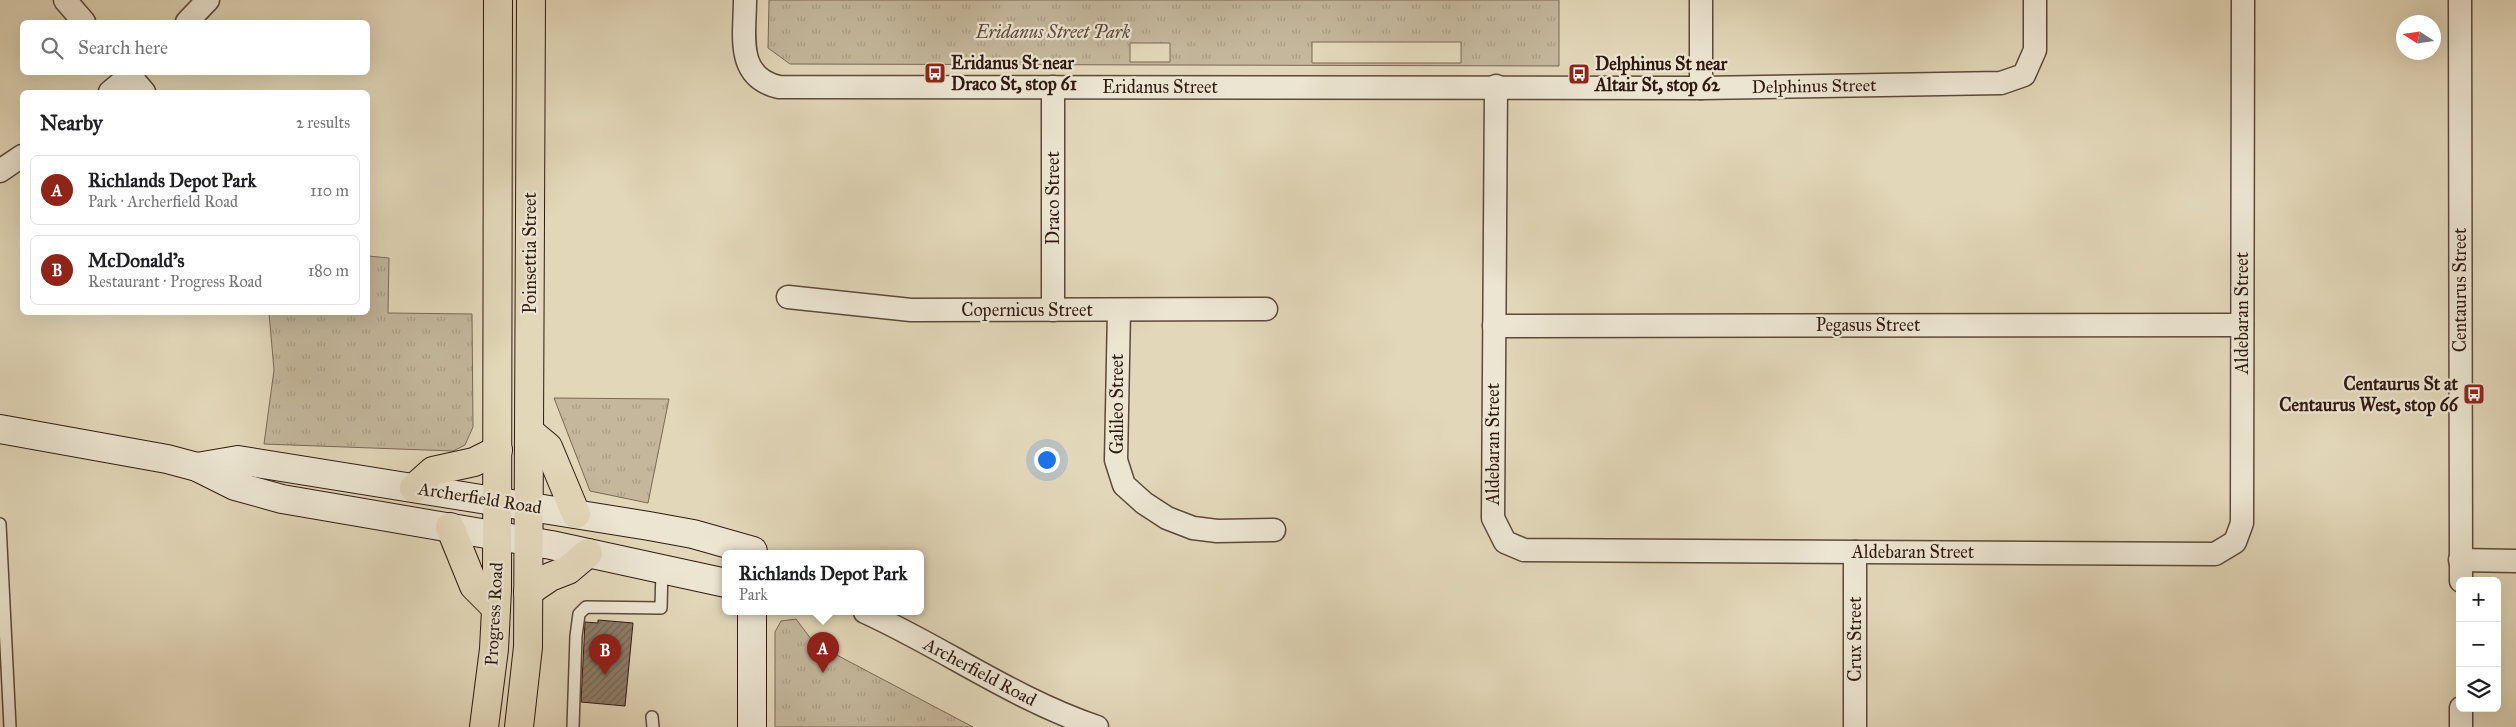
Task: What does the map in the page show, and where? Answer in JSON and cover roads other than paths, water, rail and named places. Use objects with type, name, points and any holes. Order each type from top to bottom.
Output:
[{"type":"main road","name":"Poinsettia Street","points":[[497,501],[498,0]]},
{"type":"main road","name":"Poinsettia Street","points":[[529,506],[531,0]]},
{"type":"main road","name":"Archerfield Road","points":[[0,429],[128,451],[197,467],[235,486],[282,499],[528,540],[722,582]]},
{"type":"main road","points":[[530,432],[548,447],[576,514]]},
{"type":"main road","points":[[414,488],[433,472],[474,462],[498,450]]},
{"type":"main road","name":"Archerfield Road","points":[[197,467],[238,460],[693,534],[745,550]]},
{"type":"main road","name":"Progress Road","points":[[484,727],[494,649],[497,501]]},
{"type":"main road","name":"Progress Road","points":[[519,727],[528,648],[529,506]]},
{"type":"main road","points":[[450,527],[474,586],[496,608]]},
{"type":"main road","points":[[528,592],[550,576],[568,570],[588,552]]},
{"type":"main road","points":[[752,615],[752,727]]},
{"type":"street","points":[[65,0],[82,20]]},
{"type":"street","points":[[189,20],[208,0]]},
{"type":"street","name":"Eridanus Street","points":[[745,0],[747,64],[758,80],[768,85],[779,87],[1496,86]]},
{"type":"street","points":[[1701,0],[1701,88]]},
{"type":"street","name":"Delphinus Street","points":[[1496,86],[1701,88],[2001,83],[2024,75],[2035,50],[2035,0]]},
{"type":"street","name":"Aldebaran Street","points":[[1496,86],[1493,518],[1504,542],[1524,550],[2215,554],[2235,542],[2242,523],[2243,0]]},
{"type":"street","name":"Centaurus Street","points":[[2460,0],[2460,570]]},
{"type":"street","points":[[113,90],[134,78]]},
{"type":"street","name":"Draco Street","points":[[1053,87],[1053,310]]},
{"type":"street","points":[[0,171],[20,157]]},
{"type":"street","name":"Copernicus Street","points":[[788,297],[911,310],[1266,309]]},
{"type":"street","name":"Galileo Street","points":[[1118,310],[1116,460],[1124,485],[1144,503],[1167,518],[1194,528],[1217,531],[1274,530]]},
{"type":"street","name":"Pegasus Street","points":[[1494,326],[2242,325]]},
{"type":"street","name":"Crux Street","points":[[1855,552],[1855,727]]},
{"type":"street","points":[[2460,570],[2516,561]]},
{"type":"street","name":"Archerfield Road","points":[[871,615],[1007,688],[1097,727]]},
{"type":"street","points":[[2461,712],[2461,727]]},
{"type":"lane","points":[[0,524],[10,727]]},
{"type":"lane","points":[[573,727],[576,636],[579,614],[586,607],[661,608],[662,568]]},
{"type":"place","name":"Eridanus St near Draco St, stop 61","points":[[935,73]]},
{"type":"place","name":"Delphinus St near Altair St, stop 62","points":[[1579,74]]},
{"type":"place","name":"Centaurus St at Centaurus West, stop 66","points":[[2474,394]]},
{"type":"place","name":"Richlands Depot Park","points":[[823,673]]},
{"type":"place","name":"McDonald's","points":[[605,675]]},
{"type":"park label","name":"Eridanus Street Park","points":[[1053,32]]}]
